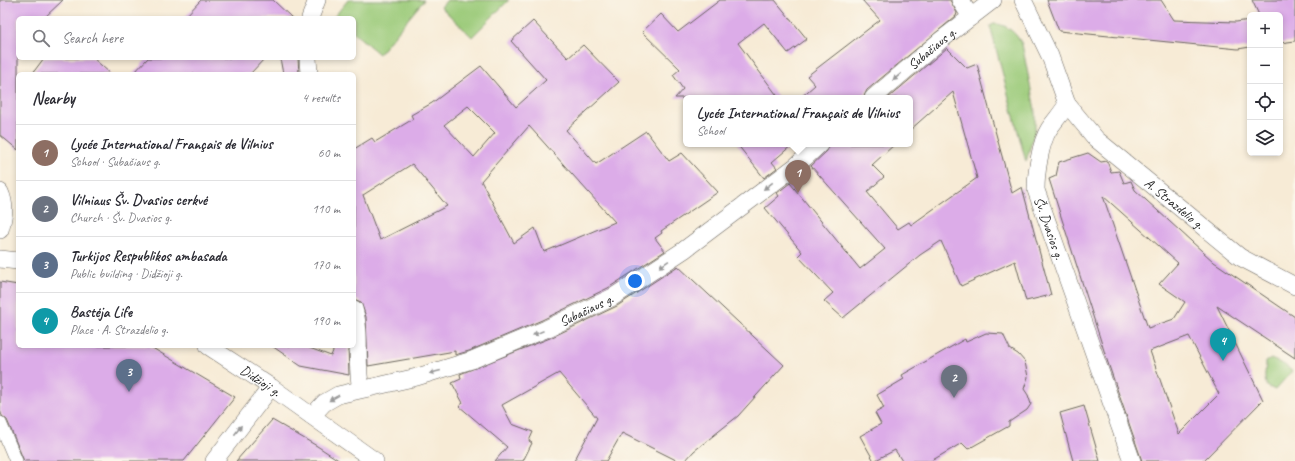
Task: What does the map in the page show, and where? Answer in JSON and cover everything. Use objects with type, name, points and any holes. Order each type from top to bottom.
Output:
[{"type":"street","points":[[311,16],[317,0]]},
{"type":"street","points":[[960,0],[971,17]]},
{"type":"street","name":"Subačiaus g.","points":[[876,95],[941,40],[993,0]]},
{"type":"street","points":[[1023,0],[1050,56],[1067,104]]},
{"type":"street","points":[[308,60],[309,72]]},
{"type":"street","name":"A. Strazdelio g.","points":[[1067,104],[1096,139],[1199,225],[1240,257],[1295,286]]},
{"type":"street","name":"Šv. Dvasios g.","points":[[1067,104],[1048,131],[1039,161],[1036,190],[1132,461]]},
{"type":"street","name":"Subačiaus g.","points":[[312,416],[324,404],[338,395],[417,377],[472,360],[546,329],[613,297],[684,250],[796,166],[817,147]]},
{"type":"street","points":[[0,187],[16,201]]},
{"type":"street","points":[[0,192],[4,207],[4,220],[0,230]]},
{"type":"street","points":[[0,259],[16,261]]},
{"type":"street","points":[[356,322],[360,348],[358,377],[361,389]]},
{"type":"street","name":"Didžioji g.","points":[[211,348],[376,461]]},
{"type":"street","points":[[214,461],[270,387]]},
{"type":"street","points":[[0,423],[16,461]]},
{"type":"green space","points":[[348,0],[424,0],[379,54],[356,35],[356,16],[335,16]]},
{"type":"green space","points":[[447,0],[509,0],[472,37],[441,7]]},
{"type":"green space","points":[[994,24],[1007,27],[1017,36],[1022,44],[1035,110],[1035,130],[1026,162],[990,26]]},
{"type":"green space","points":[[1271,359],[1285,365],[1292,371],[1275,390],[1267,386],[1265,379],[1266,362]]},
{"type":"building","points":[[0,0],[63,0],[46,16],[16,16],[16,60],[18,60],[18,72],[16,72],[16,148],[0,135]]},
{"type":"building","points":[[201,0],[273,0],[290,16],[186,16]]},
{"type":"building","points":[[720,0],[775,0],[807,39],[788,53],[764,23],[738,43],[777,95],[683,95],[683,98],[675,98],[683,89],[673,75],[680,69],[642,32],[661,14],[678,32]]},
{"type":"building","points":[[862,0],[950,0],[957,13],[956,16],[867,90],[864,95],[803,95],[815,85],[807,76],[880,20]]},
{"type":"building","points":[[1047,0],[1161,0],[1174,20],[1236,22],[1247,20],[1247,48],[1238,49],[1059,31]]},
{"type":"building","points":[[1252,0],[1295,0],[1295,41],[1283,43],[1283,12],[1258,12]]},
{"type":"building","points":[[533,21],[568,58],[583,45],[619,82],[566,130],[596,164],[646,131],[669,161],[682,153],[718,192],[661,231],[662,233],[655,238],[665,251],[608,288],[542,320],[469,351],[455,355],[455,351],[368,366],[366,317],[361,302],[356,300],[356,148],[372,138],[375,142],[413,119],[411,115],[432,103],[481,66],[516,107],[546,80],[511,41]],"holes":[[[468,106],[495,133],[474,157],[444,125]],[[529,126],[615,222],[544,252],[535,228],[514,243],[481,181]],[[412,164],[447,206],[380,240],[363,195]]]},
{"type":"building","points":[[947,48],[967,68],[977,64],[1012,193],[1022,187],[1051,295],[1026,301],[1015,261],[961,286],[941,241],[920,255],[843,318],[824,301],[833,293],[798,256],[802,252],[765,208],[779,196],[777,193],[790,183],[860,269],[885,249],[811,166],[827,151],[829,147],[892,147],[872,165],[884,177],[867,192],[898,229],[909,222],[911,225],[977,178],[953,92],[913,127],[913,95],[892,95]]},
{"type":"building","points":[[42,60],[95,60],[109,72],[34,72]]},
{"type":"building","points":[[146,60],[263,60],[252,72],[135,72]]},
{"type":"building","points":[[280,60],[298,60],[299,72],[283,72]]},
{"type":"building","points":[[739,147],[790,147],[772,162],[777,168],[764,178]]},
{"type":"building","points":[[794,147],[802,147],[798,151]]},
{"type":"building","points":[[1088,153],[1101,162],[1107,161],[1111,172],[1119,171],[1124,183],[1131,181],[1135,190],[1214,262],[1295,317],[1295,358],[1217,306],[1263,400],[1203,461],[1142,461],[1107,360],[1049,179],[1056,176],[1059,162]],"holes":[[[1103,196],[1178,263],[1159,284],[1185,302],[1174,319],[1148,328]],[[1189,336],[1219,394],[1179,434],[1150,351]]]},
{"type":"building","points":[[678,266],[784,365],[738,416],[694,451],[685,461],[678,461],[622,433],[606,461],[574,461],[597,418],[559,373],[502,405],[512,424],[533,432],[529,441],[532,443],[523,461],[495,461],[507,447],[459,406],[463,403],[452,383],[461,379],[460,374],[550,338],[617,306]]},
{"type":"building","points":[[0,282],[16,285],[16,348],[152,348],[235,397],[184,461],[24,461],[7,420],[2,416],[0,410]]},
{"type":"building","points":[[986,333],[1003,334],[1010,349],[1018,354],[1025,362],[1028,377],[1024,389],[1031,404],[1027,410],[1009,422],[1009,426],[968,449],[962,443],[931,461],[902,461],[895,450],[874,461],[860,436],[881,424],[875,413],[884,408],[877,395],[904,379],[902,375],[965,339],[966,342]]},
{"type":"building","points":[[275,348],[309,348],[331,356],[334,348],[348,348],[349,375],[301,366]]},
{"type":"building","points":[[1084,406],[1100,461],[1073,461],[1060,413]]},
{"type":"building","points":[[272,420],[317,446],[340,461],[236,461]]},
{"type":"place","name":"Lycée International Français de Vilnius","points":[[798,193]]},
{"type":"place","name":"Bastėja Life","points":[[1223,361]]},
{"type":"place","name":"Turkijos Respublikos ambasada","points":[[129,392]]},
{"type":"place","name":"Vilniaus Šv. Dvasios cerkvė","points":[[954,398]]}]
